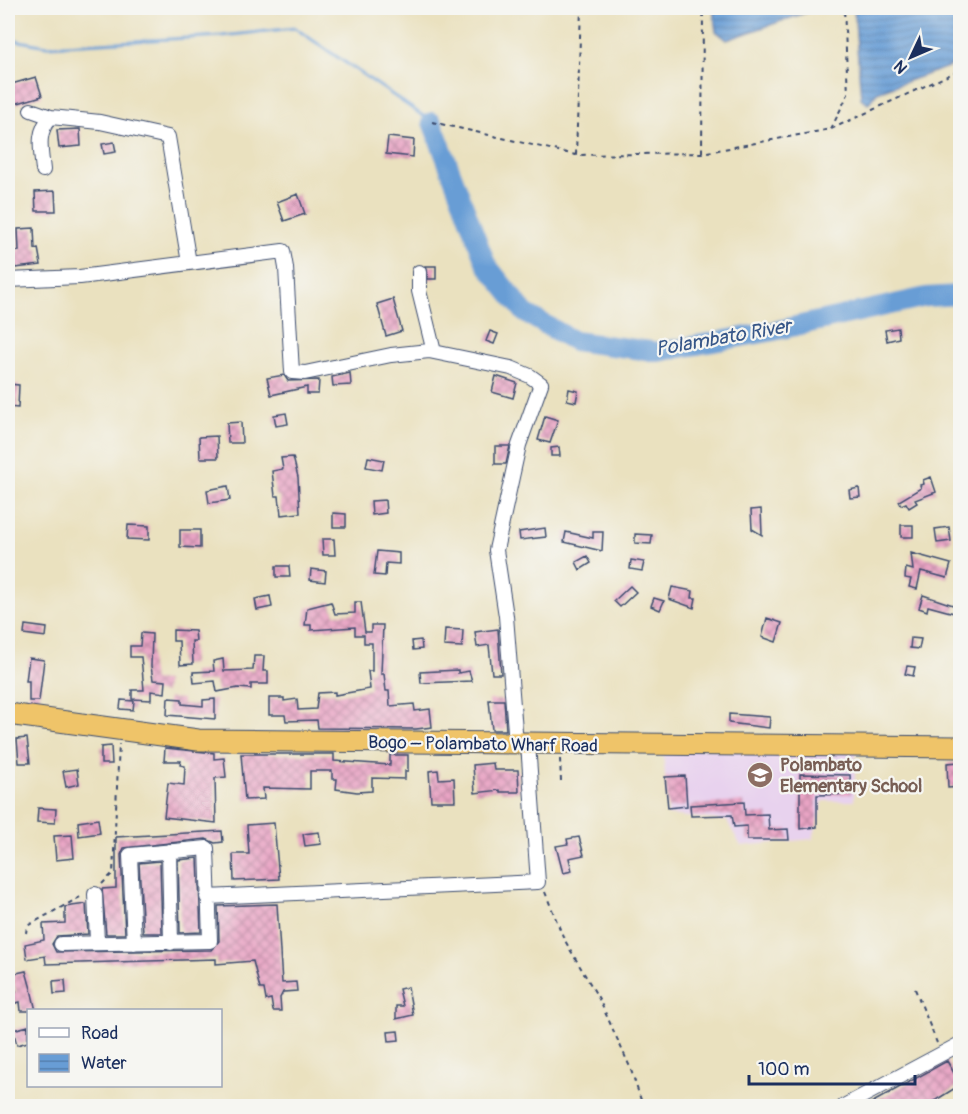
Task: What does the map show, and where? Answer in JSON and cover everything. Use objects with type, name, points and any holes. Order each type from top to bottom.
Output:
[{"type":"highway","name":"Bogo – Polambato Wharf Road","points":[[8,714],[198,740],[960,747]]},
{"type":"street","points":[[31,110],[51,117],[100,122],[168,137],[189,263]]},
{"type":"street","points":[[43,170],[40,139],[43,125],[51,117]]},
{"type":"street","points":[[8,280],[80,277],[283,251],[292,372],[305,373],[363,363],[391,355],[434,352],[511,368],[530,376],[541,384],[519,445],[496,550],[538,882],[207,897]]},
{"type":"street","points":[[419,272],[419,291],[434,352]]},
{"type":"street","points":[[61,944],[171,943],[210,941],[207,848],[130,855],[134,943]]},
{"type":"street","points":[[169,851],[171,943]]},
{"type":"street","points":[[94,891],[97,943]]},
{"type":"street","points":[[844,1107],[960,1044]]},
{"type":"path","points":[[576,155],[581,8]]},
{"type":"path","points":[[679,8],[703,9],[702,153]]},
{"type":"path","points":[[831,129],[848,94],[844,8]]},
{"type":"path","points":[[432,122],[576,155],[702,153],[831,129],[960,70]]},
{"type":"path","points":[[26,933],[27,926],[94,891],[113,873],[119,729]]},
{"type":"path","points":[[561,781],[560,757],[569,745]]},
{"type":"path","points":[[538,882],[550,899],[564,939],[599,999],[630,1067],[643,1107]]},
{"type":"path","points":[[915,989],[942,1054]]},
{"type":"shaded area","name":"Polambato Elementary School","points":[[663,749],[856,749],[854,801],[823,801],[813,839],[741,846],[727,821],[668,815]]},
{"type":"water","points":[[713,8],[819,8],[727,40],[716,31]]},
{"type":"water","points":[[854,8],[960,8],[960,55],[954,65],[877,92],[868,104],[861,98]]},
{"type":"building","points":[[36,77],[42,96],[8,106],[8,85]]},
{"type":"building","points":[[80,129],[81,146],[59,148],[57,130]]},
{"type":"building","points":[[388,137],[414,140],[413,157],[386,154]]},
{"type":"building","points":[[114,142],[116,152],[104,154],[102,144]]},
{"type":"building","points":[[55,191],[56,211],[36,211],[35,192]]},
{"type":"building","points":[[298,194],[305,214],[284,221],[277,202]]},
{"type":"building","points":[[34,228],[35,249],[38,248],[41,265],[15,268],[12,252],[19,251],[18,229]]},
{"type":"building","points":[[425,266],[436,266],[436,279],[428,279]]},
{"type":"building","points":[[393,299],[402,331],[386,336],[377,304]]},
{"type":"building","points":[[898,328],[899,338],[887,341],[885,330]]},
{"type":"building","points":[[490,331],[498,334],[494,344],[486,341]]},
{"type":"building","points":[[350,373],[351,385],[333,386],[332,377]]},
{"type":"building","points":[[284,375],[288,381],[319,380],[318,394],[307,394],[307,387],[271,395],[267,378]]},
{"type":"building","points":[[496,376],[517,383],[513,398],[492,392]]},
{"type":"building","points":[[8,384],[19,385],[18,408],[8,407]]},
{"type":"building","points":[[569,389],[578,391],[576,402],[567,400]]},
{"type":"building","points":[[286,413],[288,424],[276,426],[274,415]]},
{"type":"building","points":[[545,416],[558,420],[550,443],[538,440]]},
{"type":"building","points":[[241,422],[242,443],[228,443],[227,423]]},
{"type":"building","points":[[217,436],[218,458],[200,458],[199,437]]},
{"type":"building","points":[[495,446],[510,446],[506,464],[495,464]]},
{"type":"building","points":[[559,447],[560,456],[551,456],[551,448]]},
{"type":"building","points":[[293,457],[298,477],[300,513],[281,515],[279,496],[275,496],[272,471],[283,469],[281,458]]},
{"type":"building","points":[[368,457],[384,460],[382,470],[366,467]]},
{"type":"building","points":[[931,477],[936,492],[915,500],[917,503],[909,508],[906,503],[901,505],[899,501],[921,488],[920,485],[924,484],[923,480]]},
{"type":"building","points":[[228,486],[230,500],[209,503],[207,490]]},
{"type":"building","points":[[859,488],[860,497],[850,498],[849,490]]},
{"type":"building","points":[[385,500],[386,513],[372,515],[371,501]]},
{"type":"building","points":[[761,509],[762,535],[752,529],[751,510]]},
{"type":"building","points":[[333,513],[346,514],[346,527],[333,527]]},
{"type":"building","points":[[128,525],[149,526],[149,540],[127,539]]},
{"type":"building","points":[[901,525],[913,525],[913,537],[901,537]]},
{"type":"building","points":[[949,527],[951,541],[937,543],[935,529]]},
{"type":"building","points":[[545,528],[546,537],[520,540],[519,532]]},
{"type":"building","points":[[180,530],[200,530],[200,548],[180,547]]},
{"type":"building","points":[[566,532],[593,538],[593,532],[603,532],[602,551],[564,542]]},
{"type":"building","points":[[635,534],[652,535],[651,544],[635,543]]},
{"type":"building","points":[[322,539],[334,539],[335,555],[323,555]]},
{"type":"building","points":[[377,551],[399,553],[399,564],[386,563],[385,576],[374,575]]},
{"type":"building","points":[[911,553],[951,564],[947,578],[921,571],[917,589],[909,587],[911,579],[905,578],[906,568],[913,570]]},
{"type":"building","points":[[587,556],[591,563],[580,570],[576,562]]},
{"type":"building","points":[[631,560],[644,562],[642,571],[630,569]]},
{"type":"building","points":[[276,566],[289,566],[290,577],[276,577]]},
{"type":"building","points":[[311,569],[326,571],[325,582],[310,580]]},
{"type":"building","points":[[630,586],[636,592],[620,607],[614,601]]},
{"type":"building","points":[[672,587],[693,591],[692,598],[696,598],[694,608],[669,599]]},
{"type":"building","points":[[923,595],[956,606],[954,613],[928,606],[927,611],[919,608]]},
{"type":"building","points":[[270,596],[272,607],[257,610],[255,599]]},
{"type":"building","points":[[654,598],[664,601],[660,610],[651,606]]},
{"type":"building","points":[[331,602],[335,614],[355,613],[355,602],[361,602],[365,632],[371,632],[371,625],[383,625],[381,674],[384,674],[386,691],[389,691],[390,706],[414,704],[415,711],[430,709],[432,727],[416,729],[318,728],[317,720],[286,721],[285,715],[269,715],[269,698],[284,698],[284,701],[297,699],[298,710],[316,709],[318,693],[335,692],[335,695],[370,689],[368,671],[372,671],[372,643],[364,643],[364,635],[355,635],[355,627],[311,630],[311,625],[305,625],[307,608]]},
{"type":"building","points":[[767,618],[782,623],[776,642],[762,637]]},
{"type":"building","points":[[25,625],[47,628],[46,637],[24,634]]},
{"type":"building","points":[[445,629],[463,630],[462,647],[444,646]]},
{"type":"building","points":[[498,629],[501,674],[492,674],[489,645],[477,647],[475,632]]},
{"type":"building","points":[[173,630],[195,631],[196,641],[192,641],[193,664],[180,665],[179,641],[173,641]]},
{"type":"building","points":[[141,633],[152,634],[153,680],[166,681],[165,693],[151,691],[151,700],[132,699],[132,690],[144,690],[141,657],[130,657],[130,646],[140,646]]},
{"type":"building","points":[[911,638],[921,639],[919,649],[910,648]]},
{"type":"building","points":[[421,640],[422,649],[413,650],[412,641]]},
{"type":"building","points":[[254,656],[264,656],[263,671],[268,671],[268,684],[251,684],[251,689],[238,688],[217,692],[215,681],[194,683],[193,672],[214,671],[213,661],[223,659],[224,671],[253,670]]},
{"type":"building","points":[[29,658],[44,660],[39,701],[29,701],[29,681],[26,681]]},
{"type":"building","points":[[907,666],[915,667],[913,676],[905,674]]},
{"type":"building","points":[[458,670],[458,673],[469,671],[472,681],[421,683],[420,672]]},
{"type":"building","points":[[168,698],[182,699],[182,704],[203,706],[203,700],[215,699],[215,719],[167,715]]},
{"type":"building","points":[[121,700],[134,701],[133,710],[120,709]]},
{"type":"building","points":[[489,700],[504,700],[506,730],[492,730]]},
{"type":"building","points":[[729,714],[770,717],[769,728],[729,723]]},
{"type":"building","points":[[27,738],[30,763],[19,763],[17,739]]},
{"type":"building","points":[[111,746],[112,764],[101,764],[101,747]]},
{"type":"building","points":[[165,748],[214,753],[214,759],[224,758],[226,777],[215,778],[216,823],[164,817],[168,783],[184,785],[185,766],[180,765],[181,761],[164,761]]},
{"type":"building","points":[[241,754],[334,754],[334,761],[390,765],[390,755],[408,755],[408,771],[405,771],[405,779],[372,778],[372,791],[357,792],[336,789],[337,779],[332,779],[332,771],[310,771],[310,789],[263,788],[264,799],[245,800]]},
{"type":"building","points":[[960,762],[960,787],[948,788],[947,763]]},
{"type":"building","points":[[493,763],[494,770],[518,770],[519,792],[500,792],[500,790],[475,793],[473,765]]},
{"type":"building","points":[[77,769],[79,784],[66,787],[63,771]]},
{"type":"building","points":[[438,770],[439,779],[454,778],[455,801],[431,801],[429,771]]},
{"type":"building","points":[[800,774],[850,775],[851,794],[817,795],[817,827],[800,829]]},
{"type":"building","points":[[685,776],[687,806],[668,808],[665,777]]},
{"type":"building","points":[[744,802],[745,815],[768,814],[769,830],[788,829],[789,840],[747,840],[747,826],[734,827],[732,815],[691,816],[690,805]]},
{"type":"building","points":[[38,808],[56,809],[55,823],[37,822]]},
{"type":"building","points":[[98,819],[100,833],[79,836],[78,822]]},
{"type":"building","points":[[274,823],[279,879],[234,881],[233,854],[249,854],[247,825]]},
{"type":"building","points":[[222,831],[223,842],[215,843],[206,839],[124,848],[121,855],[125,934],[106,934],[102,889],[116,888],[116,837]]},
{"type":"building","points":[[319,832],[321,844],[305,846],[303,834]]},
{"type":"building","points":[[72,835],[74,858],[56,860],[54,836]]},
{"type":"building","points":[[579,837],[584,855],[569,858],[572,871],[563,873],[556,846],[568,844],[567,839]]},
{"type":"building","points":[[198,858],[201,932],[180,933],[178,860]]},
{"type":"building","points":[[160,861],[162,933],[143,933],[139,863]]},
{"type":"building","points":[[86,904],[88,934],[57,936],[52,944],[56,952],[211,950],[219,941],[218,906],[277,904],[282,983],[296,982],[297,991],[283,992],[280,998],[281,1011],[273,1011],[271,999],[266,1000],[264,989],[260,989],[253,961],[216,964],[216,959],[46,964],[45,956],[27,959],[25,944],[44,940],[43,924],[65,923],[65,907]]},
{"type":"building","points":[[26,971],[36,1009],[21,1011],[20,1002],[12,1004],[10,993],[16,992],[12,974]]},
{"type":"building","points":[[65,980],[66,993],[54,994],[53,981]]},
{"type":"building","points":[[408,987],[413,1015],[396,1019],[396,1006],[403,1006],[399,989]]},
{"type":"building","points":[[27,1026],[27,1042],[17,1045],[13,1030]]},
{"type":"building","points":[[398,1031],[399,1040],[389,1041],[388,1032]]},
{"type":"building","points":[[947,1061],[954,1073],[960,1070],[960,1085],[936,1100],[920,1107],[864,1107]]},
{"type":"waterway","points":[[8,39],[47,46],[222,36],[295,28],[432,122]]},
{"type":"waterway","name":"Polambato River","points":[[432,122],[486,264],[525,313],[574,341],[658,352],[769,332],[926,297],[960,295]]},
{"type":"place","name":"Polambato Elementary School","points":[[760,775]]}]
